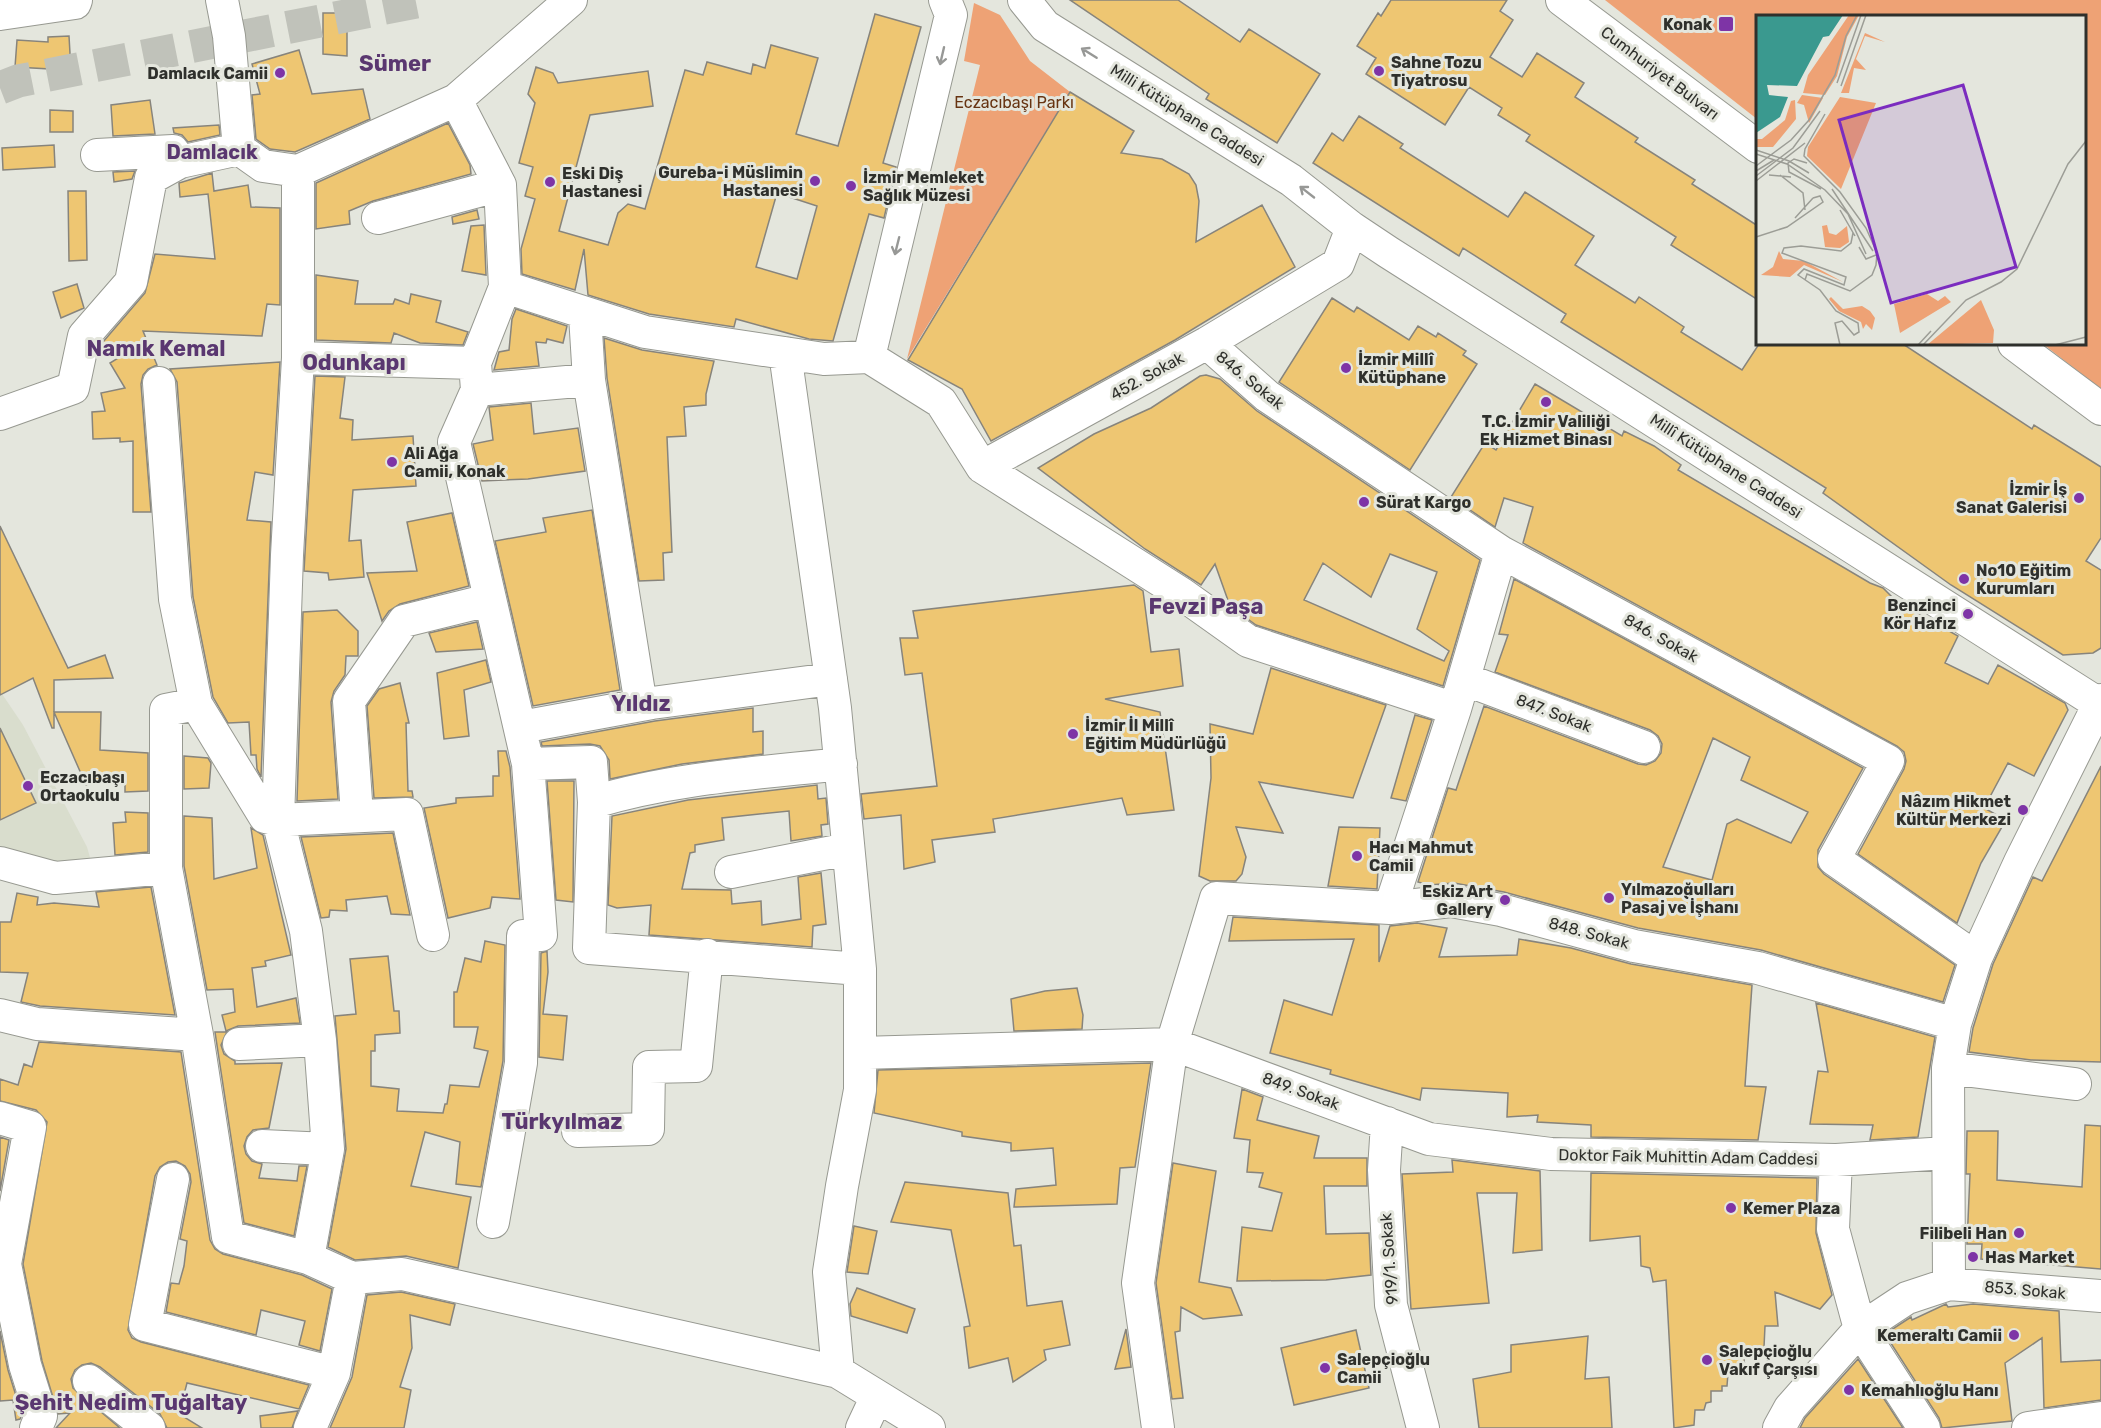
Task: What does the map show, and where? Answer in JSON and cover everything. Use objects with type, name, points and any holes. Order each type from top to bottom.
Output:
[{"type":"street","points":[[0,14],[75,3],[76,0]]},
{"type":"street","points":[[222,0],[229,36],[239,149]]},
{"type":"street","points":[[0,414],[73,388],[84,336],[132,282],[151,178],[180,162],[239,149],[263,166],[298,171],[456,100],[571,0]]},
{"type":"street","points":[[869,357],[916,169],[951,15],[945,0]]},
{"type":"street","name":"Milli Kütüphane Caddesi","points":[[1024,0],[1045,26],[1291,180],[1352,228]]},
{"type":"street","name":"Cumhuriyet Bulvarı","points":[[1562,0],[1756,146]]},
{"type":"street","points":[[456,100],[500,185],[505,287],[454,442],[528,764],[542,935],[523,936],[521,1063],[493,1222]]},
{"type":"street","points":[[97,155],[172,151],[180,162]]},
{"type":"street","points":[[298,171],[298,358],[287,555],[278,820],[306,931],[320,1040],[328,1149],[308,1258]]},
{"type":"street","points":[[378,218],[500,185]]},
{"type":"street","name":"452. Sokak","points":[[982,467],[1206,343],[1338,264],[1352,228]]},
{"type":"street","name":"Millî Kütüphane Caddesi","points":[[1352,228],[2100,702]]},
{"type":"street","points":[[505,287],[585,315],[645,332],[824,359],[869,357],[941,402],[982,467],[1182,594],[1248,641],[1455,709]]},
{"type":"street","points":[[585,315],[589,380],[640,699],[652,703]]},
{"type":"street","name":"846. Sokak","points":[[1206,343],[1267,396],[1501,552],[1888,761],[1834,859],[1976,958]]},
{"type":"street","points":[[2015,345],[2101,409]]},
{"type":"street","points":[[785,353],[831,679],[860,969],[860,1090],[829,1272],[838,1372]]},
{"type":"street","points":[[298,358],[476,377],[589,380]]},
{"type":"street","points":[[159,383],[175,599],[196,704],[265,817],[278,820],[407,814],[433,935]]},
{"type":"street","points":[[1390,908],[1455,709],[1501,552]]},
{"type":"street","points":[[357,815],[349,701],[404,621],[489,600]]},
{"type":"street","name":"847. Sokak","points":[[1464,678],[1644,747]]},
{"type":"street","points":[[521,727],[652,703],[831,679]]},
{"type":"street","points":[[1779,1428],[1790,1408],[1860,1329],[1907,1298],[1948,1284],[1948,1068],[1955,1024],[1976,958],[2100,702]]},
{"type":"street","points":[[196,704],[166,710],[166,868],[197,1035],[228,1237],[308,1258],[352,1278],[402,1274],[838,1372],[929,1428]]},
{"type":"street","points":[[528,764],[591,762],[594,802],[589,948],[707,955],[860,969]]},
{"type":"street","points":[[594,802],[617,795],[704,779],[841,764]]},
{"type":"street","points":[[732,872],[848,849]]},
{"type":"street","points":[[0,863],[55,878],[166,868]]},
{"type":"street","name":"848. Sokak","points":[[1172,1044],[1215,898],[1390,908],[1451,901],[1501,910],[1634,946],[1758,968],[1955,1024]]},
{"type":"street","points":[[578,1131],[648,1129],[649,1067],[696,1066],[707,955]]},
{"type":"street","points":[[0,1015],[37,1024],[197,1035]]},
{"type":"street","points":[[239,1044],[320,1040]]},
{"type":"street","points":[[860,1053],[1172,1044],[1138,1283],[1158,1428]]},
{"type":"street","name":"849. Sokak","points":[[1172,1044],[1430,1139]]},
{"type":"street","points":[[1948,1068],[2075,1084]]},
{"type":"street","points":[[0,1118],[30,1127],[5,1264],[25,1365],[41,1416],[36,1428]]},
{"type":"street","name":"919/1. Sokak","points":[[1387,1123],[1384,1170],[1390,1305],[1423,1428]]},
{"type":"street","name":"Doktor Faik Muhittin Adam Caddesi","points":[[1430,1139],[1551,1155],[1836,1161],[1947,1154]]},
{"type":"street","points":[[262,1146],[328,1149]]},
{"type":"street","points":[[1836,1161],[1833,1229],[1860,1329],[1924,1428]]},
{"type":"street","points":[[173,1179],[145,1325],[334,1373]]},
{"type":"street","points":[[310,1428],[334,1373],[352,1278]]},
{"type":"street","name":"853. Sokak","points":[[1948,1284],[2101,1296]]},
{"type":"street","points":[[89,1381],[149,1428]]},
{"type":"street","points":[[862,1428],[877,1396]]},
{"type":"street","points":[[2028,1428],[2101,1418]]},
{"type":"shaded area","name":"Eczacıbaşı Ortaokulu","points":[[0,691],[23,725],[87,847],[93,868],[0,854]]},
{"type":"green space","points":[[1605,0],[2101,0],[2101,389],[2044,345],[2086,345],[2086,15],[1756,15],[1756,118]]},
{"type":"green space","name":"Eczacıbaşı Parkı","points":[[974,3],[1000,15],[1030,61],[1070,92],[907,359],[980,65],[964,61]]},
{"type":"building","points":[[1070,0],[1178,0],[1240,42],[1249,29],[1320,74],[1277,143],[1206,99],[1209,94]]},
{"type":"building","points":[[1391,0],[1507,0],[1500,11],[1513,20],[1490,57],[1522,77],[1537,53],[1584,83],[1575,97],[1638,138],[1635,142],[1695,180],[1692,184],[1756,225],[1756,299],[1671,245],[1676,237],[1526,141],[1530,135],[1498,115],[1502,108],[1469,87],[1445,125],[1366,74],[1376,58],[1357,46],[1378,13],[1381,16]]},
{"type":"building","points":[[323,13],[347,13],[347,56],[323,54]]},
{"type":"building","name":"Gureba-i Müslimin Hastanesi","points":[[875,14],[921,27],[883,163],[896,167],[884,218],[869,214],[833,341],[809,339],[736,319],[734,327],[649,314],[588,295],[584,249],[575,290],[522,274],[521,249],[535,199],[525,196],[533,167],[519,163],[535,103],[528,94],[536,67],[553,73],[558,83],[648,71],[653,106],[590,115],[559,231],[608,245],[618,213],[628,204],[645,209],[685,70],[703,75],[707,62],[751,74],[753,64],[765,68],[771,45],[818,58],[796,134],[838,146]],"holes":[[[777,193],[817,206],[797,279],[756,267]]]},
{"type":"building","points":[[69,36],[71,71],[50,73],[50,69],[15,67],[17,40],[48,42],[48,37]]},
{"type":"building","points":[[299,50],[312,94],[363,89],[370,119],[295,152],[270,149],[256,139],[252,95],[260,94],[252,64]]},
{"type":"building","points":[[1070,92],[1134,131],[1121,153],[1162,159],[1189,174],[1196,185],[1199,201],[1196,242],[1262,205],[1295,267],[1175,340],[991,441],[962,389],[908,360]]},
{"type":"building","points":[[150,100],[155,134],[113,136],[111,105]]},
{"type":"building","points":[[50,110],[73,111],[73,132],[50,132]]},
{"type":"building","points":[[1359,116],[1403,144],[1400,148],[1508,217],[1525,192],[1594,236],[1575,265],[1635,303],[1639,297],[1684,327],[1681,332],[1742,370],[1758,345],[1905,345],[2032,429],[2034,425],[2101,467],[2101,538],[2086,561],[2101,570],[2101,648],[2093,653],[2063,655],[1951,585],[1823,493],[1826,488],[1561,322],[1566,314],[1463,248],[1459,256],[1313,163],[1332,133],[1343,141]]},
{"type":"building","points":[[448,123],[470,165],[471,174],[373,201],[349,211],[350,224],[316,229],[316,183]]},
{"type":"building","points":[[219,125],[220,135],[188,142],[182,135],[174,133],[173,128]]},
{"type":"building","points":[[54,145],[55,167],[3,170],[2,148]]},
{"type":"building","points":[[135,171],[132,179],[114,182],[113,172]]},
{"type":"building","points":[[212,173],[214,191],[248,185],[251,207],[280,208],[280,305],[267,304],[262,336],[143,331],[157,365],[148,369],[143,375],[141,384],[151,512],[133,512],[133,441],[120,442],[120,438],[93,439],[92,412],[105,411],[101,393],[125,388],[110,363],[128,352],[103,342],[145,293],[155,254],[215,259],[208,194],[180,197],[179,183]]},
{"type":"building","points":[[68,191],[86,191],[87,260],[69,261]]},
{"type":"building","points":[[477,210],[479,219],[453,224],[452,217]]},
{"type":"building","points":[[484,225],[486,275],[462,271],[471,226]]},
{"type":"building","points":[[316,275],[358,281],[355,304],[393,304],[395,299],[409,304],[411,294],[441,301],[436,322],[468,332],[463,345],[420,343],[394,333],[391,343],[316,340]]},
{"type":"building","points":[[77,284],[84,308],[61,318],[53,292]]},
{"type":"building","points":[[1332,298],[1354,312],[1357,307],[1409,340],[1418,326],[1436,337],[1438,333],[1466,351],[1463,355],[1477,364],[1410,470],[1279,382]]},
{"type":"building","points":[[516,309],[567,326],[563,343],[547,339],[546,343],[536,342],[539,366],[494,370],[499,352],[509,350],[512,319]]},
{"type":"building","points":[[604,338],[642,350],[714,361],[706,394],[706,405],[684,407],[686,436],[667,437],[672,552],[663,553],[664,580],[639,581],[607,378]]},
{"type":"building","points":[[280,362],[273,475],[255,472],[247,520],[271,522],[261,777],[257,769],[256,755],[251,755],[249,722],[228,723],[213,697],[193,597],[177,382],[170,369]]},
{"type":"building","points":[[1206,375],[1220,379],[1257,411],[1480,560],[1443,686],[1256,625],[1230,606],[1215,564],[1201,585],[1145,549],[1038,468],[1094,434],[1151,408],[1200,376]],"holes":[[[1390,554],[1437,572],[1417,629],[1449,651],[1444,661],[1304,600],[1323,563],[1371,597]]]},
{"type":"building","points":[[315,376],[345,377],[340,418],[353,420],[352,440],[413,436],[416,486],[353,490],[349,541],[361,540],[364,577],[329,580],[328,573],[304,571]]},
{"type":"building","points":[[1535,384],[1622,436],[1624,431],[1654,446],[1681,465],[1678,470],[1870,583],[1883,588],[1896,601],[1958,636],[1945,663],[1988,684],[1998,665],[2065,703],[2068,710],[2034,776],[2008,763],[1984,808],[2006,820],[1981,863],[1957,923],[1858,854],[1904,769],[1906,761],[1904,752],[1897,746],[1523,543],[1533,507],[1504,498],[1495,527],[1451,497],[1485,443],[1496,450]]},
{"type":"building","points":[[531,403],[534,434],[578,428],[585,471],[528,479],[482,481],[473,444],[493,440],[489,407]]},
{"type":"building","points":[[592,510],[620,690],[533,706],[495,541],[546,532],[543,518]]},
{"type":"building","points":[[452,513],[469,586],[400,604],[389,611],[382,621],[367,573],[417,571],[407,522]]},
{"type":"building","points":[[0,526],[68,668],[105,655],[113,678],[54,680],[54,728],[52,728],[33,678],[0,695]]},
{"type":"building","points":[[1514,579],[1863,768],[1818,850],[1818,867],[1824,874],[1955,965],[1943,1002],[1761,950],[1638,928],[1504,892],[1454,883],[1429,885],[1418,882],[1448,788],[1456,790],[1484,706],[1638,764],[1646,765],[1655,761],[1661,753],[1662,744],[1658,736],[1650,730],[1495,672],[1508,635],[1499,634]],"holes":[[[1713,738],[1750,757],[1741,780],[1808,812],[1791,843],[1737,819],[1727,824],[1712,880],[1663,867]]]},
{"type":"building","points":[[1134,585],[1143,591],[1151,652],[1179,649],[1183,686],[1105,699],[1160,712],[1174,810],[1127,815],[1122,798],[993,819],[995,832],[932,840],[935,862],[904,869],[901,815],[864,819],[861,794],[937,786],[922,673],[905,675],[900,638],[918,638],[913,611]]},
{"type":"building","points":[[337,610],[358,631],[358,656],[346,656],[345,675],[334,691],[331,702],[338,799],[297,801],[303,612]]},
{"type":"building","points":[[477,622],[483,649],[436,652],[429,633]]},
{"type":"building","points":[[486,660],[491,682],[464,690],[469,736],[444,739],[437,673]]},
{"type":"building","points":[[1271,668],[1386,705],[1353,798],[1259,782],[1283,833],[1236,827],[1246,857],[1242,874],[1236,881],[1210,881],[1199,876],[1211,778],[1210,724],[1253,734]]},
{"type":"building","points":[[400,683],[409,723],[406,723],[408,791],[412,791],[413,797],[374,798],[367,706],[379,689]]},
{"type":"building","points":[[753,708],[753,732],[763,731],[763,754],[682,764],[610,779],[609,760],[600,746],[590,744],[542,746],[541,742],[655,721]]},
{"type":"building","points":[[54,712],[101,712],[100,750],[148,753],[148,791],[125,792],[125,779],[86,785]]},
{"type":"building","points":[[1415,715],[1432,720],[1406,801],[1391,798]]},
{"type":"building","points":[[0,728],[36,803],[0,820]]},
{"type":"building","points":[[498,751],[506,751],[510,767],[520,899],[492,897],[490,908],[448,918],[424,808],[456,803],[456,798],[493,796],[493,776],[499,776]]},
{"type":"building","points":[[184,756],[208,758],[211,763],[209,788],[184,789]]},
{"type":"building","points":[[2101,766],[2101,1062],[2031,1060],[1969,1052],[1973,1028],[1993,964],[2033,877],[2042,881]]},
{"type":"building","points":[[547,781],[574,781],[573,902],[556,900]]},
{"type":"building","points":[[817,785],[818,799],[826,798],[828,824],[821,825],[822,836],[791,841],[789,811],[722,818],[724,840],[695,845],[695,852],[690,853],[682,889],[731,890],[732,904],[761,901],[762,925],[801,919],[798,877],[821,873],[826,924],[813,926],[812,947],[649,935],[651,905],[617,908],[608,905],[612,816],[688,800]]},
{"type":"building","points":[[125,812],[148,813],[148,852],[115,855],[113,823],[126,822]]},
{"type":"building","points":[[184,816],[212,818],[214,879],[257,868],[251,828],[263,835],[291,955],[265,961],[266,966],[252,968],[257,1007],[296,998],[300,1023],[238,1026],[226,1031],[222,1015],[235,1012],[233,989],[207,990],[184,866]]},
{"type":"building","name":"Hacı Mahmut Camii","points":[[1339,827],[1380,828],[1377,889],[1328,886]]},
{"type":"building","points":[[393,833],[410,915],[391,914],[387,896],[346,900],[347,911],[330,910],[329,917],[321,918],[301,837]]},
{"type":"building","points":[[151,887],[175,1015],[40,1006],[21,1002],[28,973],[0,972],[0,922],[11,922],[17,893],[38,897],[37,905],[54,903],[99,907],[96,892]]},
{"type":"building","points":[[1233,917],[1379,925],[1379,962],[1390,926],[1417,923],[1447,928],[1439,957],[1517,955],[1519,939],[1571,948],[1631,964],[1752,985],[1745,1086],[1766,1087],[1758,1140],[1591,1137],[1591,1125],[1537,1122],[1538,1115],[1507,1117],[1508,1093],[1422,1088],[1420,1100],[1330,1074],[1331,1070],[1270,1053],[1284,1000],[1332,1015],[1354,939],[1229,941]]},
{"type":"building","points":[[485,941],[505,945],[503,1061],[481,1187],[456,1184],[460,1142],[425,1132],[411,1186],[471,1197],[458,1268],[406,1256],[355,1260],[328,1247],[346,1149],[335,1016],[356,1014],[350,959],[388,956],[394,1011],[399,1011],[400,1033],[375,1035],[375,1051],[371,1051],[371,1086],[399,1089],[397,1111],[443,1113],[450,1085],[479,1087],[488,1051],[474,1048],[478,1027],[454,1027],[454,992],[457,992],[465,958],[481,962]]},
{"type":"building","points":[[547,951],[548,972],[543,1014],[567,1016],[563,1060],[539,1057],[541,953]]},
{"type":"building","points":[[1077,988],[1083,1015],[1082,1029],[1014,1031],[1011,999],[1045,991]]},
{"type":"building","points":[[1816,1003],[1935,1037],[1918,1137],[1870,1140],[1873,1125],[1810,1124],[1818,1071],[1828,1072]]},
{"type":"building","points":[[215,1032],[227,1032],[221,1045],[224,1054],[235,1061],[235,1064],[282,1063],[269,1128],[253,1130],[244,1146],[246,1154],[252,1161],[262,1164],[259,1178],[297,1181],[299,1166],[307,1166],[294,1236],[244,1223]]},
{"type":"building","points":[[39,1042],[181,1052],[210,1240],[215,1249],[223,1254],[302,1275],[332,1289],[320,1351],[299,1345],[305,1321],[261,1310],[256,1335],[166,1312],[171,1283],[179,1284],[184,1266],[187,1241],[180,1239],[191,1182],[190,1174],[185,1166],[176,1161],[168,1162],[160,1167],[155,1176],[128,1330],[132,1338],[141,1342],[309,1385],[299,1409],[187,1383],[179,1414],[202,1428],[167,1428],[160,1414],[100,1367],[91,1363],[75,1370],[71,1379],[73,1388],[120,1428],[56,1428],[70,1413],[58,1414],[42,1361],[23,1264],[47,1122],[36,1110],[0,1101],[0,1079],[18,1085],[24,1064],[32,1067]]},
{"type":"building","points":[[1151,1063],[1135,1167],[1120,1168],[1117,1204],[1014,1207],[1016,1189],[1056,1185],[1053,1148],[1011,1151],[1011,1143],[962,1136],[962,1132],[874,1113],[878,1070]]},
{"type":"building","points":[[1242,1089],[1263,1097],[1257,1120],[1319,1136],[1314,1158],[1367,1158],[1367,1186],[1324,1186],[1326,1234],[1369,1233],[1371,1275],[1326,1280],[1237,1281],[1242,1227],[1272,1231],[1282,1193],[1259,1187],[1263,1173],[1247,1172],[1250,1140],[1234,1138]]},
{"type":"building","points":[[2085,1125],[2101,1126],[2101,1269],[1981,1259],[1982,1244],[1967,1244],[1970,1174],[1966,1174],[1967,1131],[1998,1131],[1997,1180],[2082,1187]]},
{"type":"building","points":[[0,1137],[9,1140],[0,1191]]},
{"type":"building","points":[[1452,1160],[1540,1171],[1542,1250],[1513,1253],[1517,1193],[1477,1193],[1489,1303],[1411,1309],[1402,1174],[1453,1172]]},
{"type":"building","points":[[1173,1163],[1216,1171],[1199,1282],[1231,1288],[1242,1315],[1203,1319],[1181,1307],[1180,1331],[1175,1332],[1183,1398],[1172,1399],[1156,1283]]},
{"type":"building","points":[[1591,1173],[1817,1178],[1816,1233],[1832,1295],[1820,1309],[1775,1292],[1778,1326],[1765,1326],[1764,1347],[1757,1348],[1757,1352],[1743,1353],[1745,1367],[1740,1367],[1740,1371],[1728,1373],[1727,1386],[1722,1386],[1722,1391],[1711,1391],[1711,1402],[1706,1403],[1704,1410],[1695,1410],[1694,1425],[1674,1428],[1666,1280],[1653,1282],[1650,1268],[1641,1266],[1640,1236],[1590,1241]]},
{"type":"building","points":[[905,1182],[1008,1193],[1014,1246],[1021,1245],[1027,1306],[1062,1301],[1070,1345],[1044,1350],[1046,1360],[1013,1382],[1008,1358],[969,1368],[964,1327],[970,1326],[951,1230],[891,1222]]},
{"type":"building","points":[[854,1226],[877,1231],[868,1274],[847,1272]]},
{"type":"building","points":[[857,1288],[915,1309],[907,1333],[851,1316],[850,1304]]},
{"type":"building","points":[[401,1292],[455,1304],[450,1325],[410,1315],[412,1348],[400,1387],[411,1390],[404,1428],[330,1428],[352,1377],[367,1295]]},
{"type":"building","points":[[1946,1304],[1948,1307],[1973,1304],[2059,1311],[2061,1362],[2101,1360],[2101,1400],[2044,1408],[2042,1338],[2005,1363],[2012,1421],[1942,1428],[1939,1418],[1885,1334],[1911,1317],[1912,1320]]},
{"type":"building","points":[[1126,1329],[1131,1367],[1115,1369]]},
{"type":"building","name":"Salepçioğlu Camii","points":[[1356,1330],[1369,1388],[1294,1405],[1281,1348]]},
{"type":"building","points":[[0,1331],[8,1370],[22,1415],[16,1420],[13,1400],[0,1401]]},
{"type":"building","points":[[1588,1336],[1585,1379],[1609,1377],[1612,1428],[1479,1428],[1473,1379],[1511,1372],[1511,1345]]},
{"type":"building","name":"Kemahlıoğlu Hanı","points":[[1858,1359],[1903,1428],[1800,1428],[1805,1418]]},
{"type":"building","points":[[298,1411],[292,1428],[261,1428],[260,1416]]},
{"type":"tunnel","points":[[0,88],[18,81],[426,0]]},
{"type":"place","name":"Konak","points":[[1726,24]]},
{"type":"place","name":"Sahne Tozu Tiyatrosu","points":[[1379,71]]},
{"type":"place","name":"Damlacık Camii","points":[[280,73]]},
{"type":"place","name":"Gureba-i Müslimin Hastanesi","points":[[815,181]]},
{"type":"place","name":"Eski Diş Hastanesi","points":[[550,182]]},
{"type":"place","name":"İzmir Memleket Sağlık Müzesi","points":[[851,186]]},
{"type":"place","name":"İzmir Millî Kütüphane","points":[[1346,368]]},
{"type":"place","name":"T.C. İzmir Valiliği Ek Hizmet Binası","points":[[1546,402]]},
{"type":"place","name":"Ali Ağa Camii, Konak","points":[[392,462]]},
{"type":"place","name":"İzmir İş Sanat Galerisi","points":[[2079,498]]},
{"type":"place","name":"Sürat Kargo","points":[[1364,502]]},
{"type":"place","name":"No10 Eğitim Kurumları","points":[[1964,579]]},
{"type":"place","name":"Benzinci Kör Hafız","points":[[1968,614]]},
{"type":"place","name":"İzmir İl Millî Eğitim Müdürlüğü","points":[[1073,734]]},
{"type":"place","name":"Eczacıbaşı Ortaokulu","points":[[28,786]]},
{"type":"place","name":"Nâzım Hikmet Kültür Merkezi","points":[[2023,810]]},
{"type":"place","name":"Hacı Mahmut Camii","points":[[1357,856]]},
{"type":"place","name":"Yılmazoğulları Pasaj ve İşhanı","points":[[1609,898]]},
{"type":"place","name":"Eskiz Art Gallery","points":[[1505,900]]},
{"type":"place","name":"Kemer Plaza","points":[[1731,1208]]},
{"type":"place","name":"Filibeli Han","points":[[2019,1233]]},
{"type":"place","name":"Has Market","points":[[1973,1257]]},
{"type":"place","name":"Kemeraltı Camii","points":[[2014,1335]]},
{"type":"place","name":"Salepçioğlu Vakıf Çarşısı","points":[[1707,1360]]},
{"type":"place","name":"Salepçioğlu Camii","points":[[1325,1368]]},
{"type":"place","name":"Kemahlıoğlu Hanı","points":[[1849,1390]]},
{"type":"district","name":"Sümer","points":[[395,63]]},
{"type":"district","name":"Damlacık","points":[[212,152]]},
{"type":"district","name":"Namık Kemal","points":[[156,348]]},
{"type":"district","name":"Odunkapı","points":[[354,362]]},
{"type":"district","name":"Fevzi Paşa","points":[[1206,606]]},
{"type":"district","name":"Yıldız","points":[[641,703]]},
{"type":"district","name":"Türkyılmaz","points":[[562,1121]]},
{"type":"district","name":"Şehit Nedim Tuğaltay","points":[[131,1402]]}]
